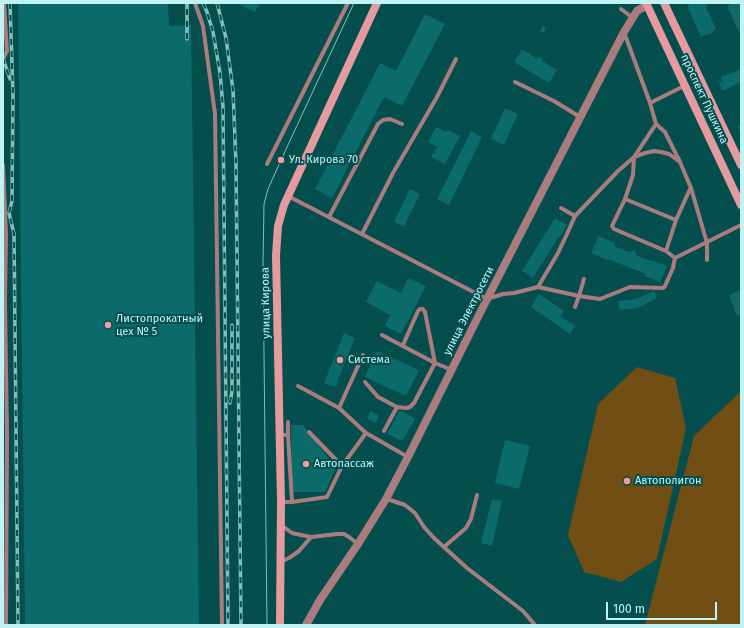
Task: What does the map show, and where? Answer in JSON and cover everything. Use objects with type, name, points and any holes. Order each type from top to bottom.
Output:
[{"type":"main road","name":"улица Кирова","points":[[280,625],[281,502],[279,435],[278,226],[288,196],[377,3]]},
{"type":"main road","name":"проспект Пушкина","points":[[664,3],[741,165]]},
{"type":"main road","name":"проспект Пушкина","points":[[647,4],[741,205]]},
{"type":"street","name":"улица Электросети","points":[[306,625],[320,600],[358,544],[386,498],[453,370],[487,299],[624,32],[638,11],[647,4]]},
{"type":"lane","points":[[3,59],[7,51],[4,3]]},
{"type":"lane","points":[[195,3],[203,26],[215,114],[222,625]]},
{"type":"lane","points":[[267,164],[348,3]]},
{"type":"lane","points":[[621,9],[633,18]]},
{"type":"lane","points":[[624,32],[650,103],[656,124],[664,132],[680,162],[691,188],[707,242],[706,260]]},
{"type":"lane","points":[[362,234],[393,173],[437,97],[456,59]]},
{"type":"lane","points":[[515,82],[554,101],[580,117]]},
{"type":"lane","points":[[650,103],[686,85]]},
{"type":"lane","points":[[329,217],[378,124],[383,120],[390,119],[402,124]]},
{"type":"lane","points":[[538,287],[568,234],[575,216],[618,171],[634,157],[656,124]]},
{"type":"lane","points":[[634,157],[654,151],[669,154],[680,162]]},
{"type":"lane","points":[[634,157],[633,175],[625,199],[612,224],[613,228],[666,251],[675,258]]},
{"type":"lane","points":[[3,165],[6,234],[6,625]]},
{"type":"lane","points":[[666,251],[676,220],[691,188]]},
{"type":"lane","points":[[288,196],[487,299],[503,294],[538,287],[600,299],[630,287],[663,288],[673,268],[675,258]]},
{"type":"lane","points":[[625,199],[676,220]]},
{"type":"lane","points":[[561,208],[575,216]]},
{"type":"lane","points":[[675,258],[741,225]]},
{"type":"lane","points":[[575,307],[584,279]]},
{"type":"lane","points":[[365,382],[378,397],[398,407],[410,407],[414,403],[435,363],[425,312],[423,310],[420,309],[418,311],[403,345]]},
{"type":"lane","points":[[382,335],[435,363],[453,370]]},
{"type":"lane","points":[[339,408],[363,355]]},
{"type":"lane","points":[[298,386],[339,408],[366,433],[408,457]]},
{"type":"lane","points":[[384,431],[398,407]]},
{"type":"lane","points":[[288,422],[292,502]]},
{"type":"lane","points":[[309,432],[342,466]]},
{"type":"lane","points":[[281,502],[292,502],[326,497],[342,466],[366,433]]},
{"type":"lane","points":[[279,435],[288,435]]},
{"type":"lane","points":[[444,547],[466,528],[471,519],[477,495]]},
{"type":"lane","points":[[386,498],[405,505],[415,513],[424,527],[434,538],[467,568],[523,611],[535,625]]},
{"type":"lane","points":[[281,525],[292,533],[311,538],[344,534],[349,536],[358,544]]},
{"type":"lane","points":[[280,562],[289,558],[311,538]]},
{"type":"shaded area","name":"Автополигон","points":[[637,367],[675,378],[686,428],[657,559],[621,582],[584,572],[568,535],[598,404]]},
{"type":"shaded area","points":[[741,391],[741,625],[645,625],[694,436]]},
{"type":"building","name":"Листопрокатный цех № 5","points":[[18,3],[168,3],[169,26],[191,25],[199,625],[25,625]]},
{"type":"building","points":[[237,3],[260,3],[255,12]]},
{"type":"building","points":[[689,3],[708,3],[706,7],[716,29],[712,33],[701,37],[688,8]]},
{"type":"building","points":[[729,3],[741,3],[741,31],[739,32],[727,6],[730,5]]},
{"type":"building","points":[[425,14],[445,24],[402,106],[384,97],[332,198],[315,189],[380,63],[396,71]]},
{"type":"building","points":[[543,26],[546,28],[544,33],[540,31]]},
{"type":"building","points":[[522,49],[537,59],[538,57],[543,59],[542,61],[557,70],[549,83],[514,62]]},
{"type":"building","points":[[741,69],[741,82],[722,91],[719,83],[723,82],[721,77]]},
{"type":"building","points":[[505,108],[518,114],[504,145],[491,139]]},
{"type":"building","points":[[741,124],[741,133],[737,126]]},
{"type":"building","points":[[436,127],[460,136],[445,164],[431,157],[437,147],[428,142]]},
{"type":"building","points":[[471,131],[482,137],[449,205],[437,199]]},
{"type":"building","points":[[410,189],[420,194],[404,227],[394,222]]},
{"type":"building","points":[[555,218],[567,225],[533,278],[522,271]]},
{"type":"building","points":[[599,236],[615,243],[614,246],[629,252],[635,250],[636,255],[667,266],[660,282],[645,276],[646,274],[591,253]]},
{"type":"building","points":[[408,278],[426,286],[401,334],[385,326],[390,315],[366,302],[377,281],[401,293]]},
{"type":"building","points":[[741,290],[741,314],[737,316],[729,295]]},
{"type":"building","points":[[654,291],[657,298],[637,308],[619,310],[618,301],[636,299]]},
{"type":"building","points":[[539,294],[564,311],[560,316],[575,326],[570,334],[531,307]]},
{"type":"building","name":"Система","points":[[344,333],[355,338],[335,387],[324,383]]},
{"type":"building","points":[[377,351],[419,370],[406,396],[365,377]]},
{"type":"building","points":[[400,410],[415,419],[402,441],[387,434]]},
{"type":"building","points":[[370,411],[379,415],[376,423],[367,419]]},
{"type":"building","points":[[291,425],[303,425],[336,468],[325,492],[292,492]]},
{"type":"building","points":[[505,440],[530,446],[519,489],[495,483]]},
{"type":"building","points":[[492,499],[502,501],[492,546],[481,543]]},
{"type":"tram line","points":[[267,625],[263,263],[264,204],[268,189],[354,3]]},
{"type":"railway","points":[[10,3],[13,95],[12,201],[9,213],[14,234],[18,625]]},
{"type":"railway","points":[[187,3],[187,39]]},
{"type":"railway","points":[[203,3],[213,32],[220,73],[223,107],[228,625]]},
{"type":"railway","points":[[217,3],[226,38],[233,90],[236,165],[241,625]]},
{"type":"railway","points":[[3,58],[10,79]]},
{"type":"railway","points":[[230,403],[232,391],[232,325]]},
{"type":"place","name":"Ул. Кирова 70","points":[[281,160]]},
{"type":"place","name":"Листопрокатный цех № 5","points":[[108,325]]},
{"type":"place","name":"Система","points":[[340,360]]},
{"type":"place","name":"Автопассаж","points":[[306,464]]},
{"type":"place","name":"Автополигон","points":[[627,481]]}]
